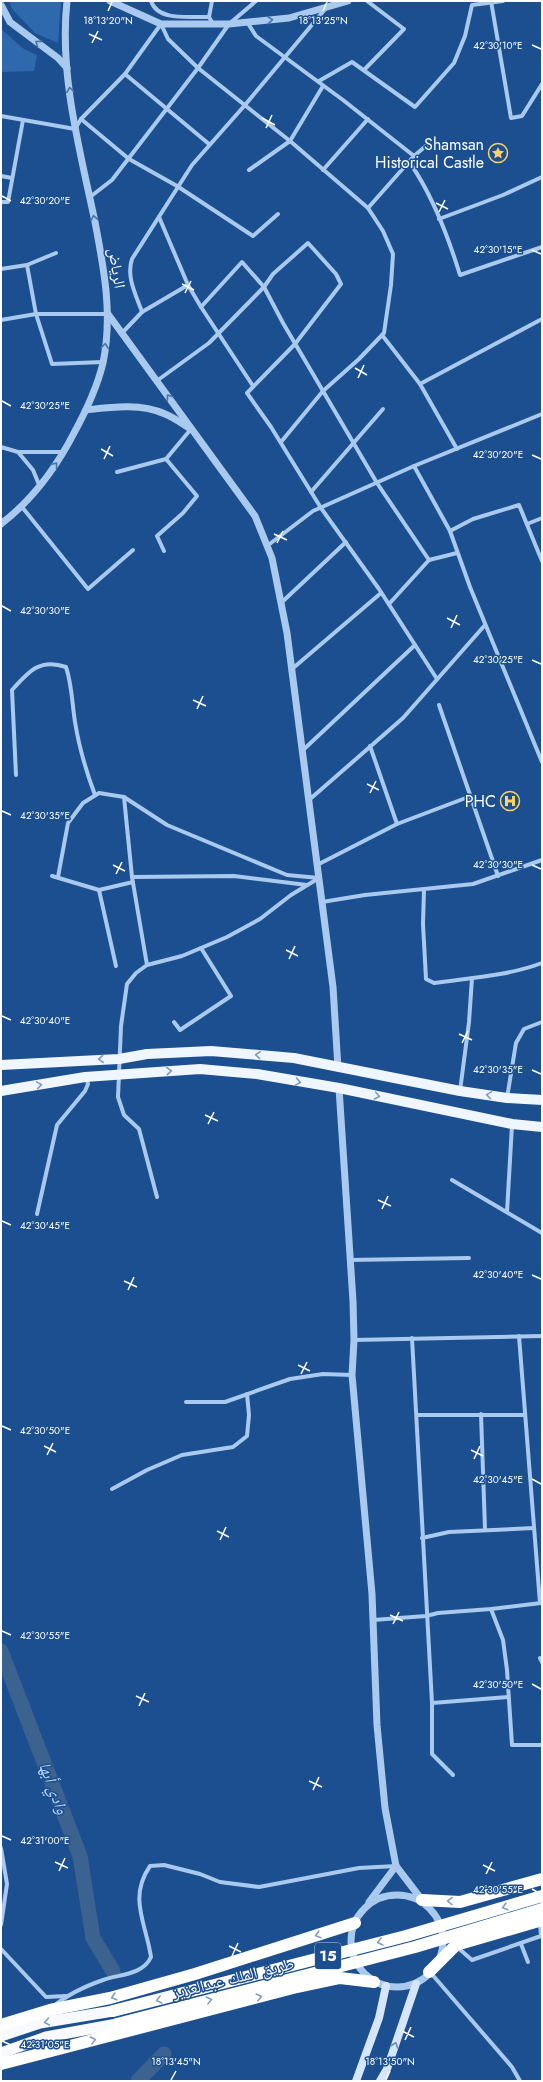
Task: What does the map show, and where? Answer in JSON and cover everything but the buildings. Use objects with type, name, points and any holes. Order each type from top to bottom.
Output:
[{"type":"highway","points":[[422,1900],[460,1902],[542,1880]]},
{"type":"highway","name":"طريق الملك عبدالعزيز","points":[[1,2036],[40,2023],[113,2011],[406,1936],[542,1896]]},
{"type":"highway","points":[[429,1972],[456,1945],[541,1916]]},
{"type":"highway","name":"طريق الملك عبدالعزيز","points":[[1,2053],[46,2037],[117,2024],[541,1916]]},
{"type":"highway","points":[[1,2026],[50,2010],[110,1998],[151,1985],[195,1974],[355,1923]]},
{"type":"highway","points":[[1,2064],[340,1978],[374,1982]]},
{"type":"main road","points":[[1,1065],[119,1058],[147,1054],[211,1051],[294,1058],[338,1068],[507,1098],[542,1100]]},
{"type":"main road","points":[[1,1091],[85,1077],[200,1069],[257,1074],[339,1088],[512,1124],[542,1127]]},
{"type":"main road","points":[[380,2081],[387,2069],[416,1984]]},
{"type":"main road","points":[[356,2081],[379,2018],[386,1986]]},
{"type":"street","name":"الرياض","points":[[1,524],[22,507],[40,487],[64,452],[96,388],[103,362],[108,314],[106,279],[75,129],[67,69],[65,18],[67,1]]},
{"type":"street","points":[[110,1],[161,24],[229,24],[289,18],[348,1]]},
{"type":"street","points":[[151,1],[153,7],[166,16],[209,17]]},
{"type":"street","points":[[213,1],[209,17],[213,24]]},
{"type":"street","points":[[90,197],[112,180],[198,68],[229,24],[256,1]]},
{"type":"street","points":[[364,70],[404,29],[367,1]]},
{"type":"street","points":[[318,81],[352,62],[415,107],[454,63],[465,36],[472,5],[503,1]]},
{"type":"street","points":[[491,2],[511,118],[522,116],[542,84]]},
{"type":"street","points":[[1,4],[10,22],[58,58],[67,69]]},
{"type":"street","points":[[142,312],[130,278],[129,268],[132,259],[177,186],[209,144],[245,105],[326,8]]},
{"type":"street","points":[[247,22],[256,36],[284,58],[318,81],[414,156]]},
{"type":"street","points":[[161,24],[168,39],[198,68],[290,141],[368,208],[383,231],[393,254],[391,285],[384,333],[359,359],[323,391],[281,442]]},
{"type":"street","points":[[1,116],[75,129],[81,119],[125,74],[161,24]]},
{"type":"street","points":[[125,74],[209,144]]},
{"type":"street","points":[[249,170],[290,141],[323,86]]},
{"type":"street","points":[[81,119],[129,159],[177,186],[253,236],[278,214]]},
{"type":"street","points":[[323,170],[368,119]]},
{"type":"street","points":[[1,202],[8,202],[23,120]]},
{"type":"street","points":[[368,208],[410,163],[414,156],[427,145]]},
{"type":"street","points":[[410,163],[425,184],[439,219],[448,234],[460,275],[542,247]]},
{"type":"street","points":[[1,176],[12,178]]},
{"type":"street","points":[[439,219],[503,195],[542,177]]},
{"type":"street","points":[[159,217],[188,285],[253,386]]},
{"type":"street","points":[[158,380],[209,343],[264,287],[279,268],[308,243],[336,274],[341,284],[295,344],[247,392],[281,442],[321,508],[389,604],[437,679]]},
{"type":"street","points":[[1,269],[27,265],[56,253]]},
{"type":"street","points":[[201,307],[242,262],[264,287],[295,344],[377,483],[429,560]]},
{"type":"street","points":[[27,265],[36,314],[52,364],[103,362]]},
{"type":"street","points":[[122,334],[142,312],[188,285]]},
{"type":"street","points":[[1,320],[36,314],[108,314],[158,380],[191,429],[255,516],[272,558],[287,633],[333,987],[338,1068]]},
{"type":"street","points":[[420,384],[542,319]]},
{"type":"street","points":[[382,335],[420,384],[457,449]]},
{"type":"street","points":[[86,410],[112,407],[143,408],[164,413],[191,429]]},
{"type":"street","points":[[311,492],[383,409]]},
{"type":"street","points":[[266,546],[313,511],[414,466],[542,414]]},
{"type":"street","points":[[117,472],[166,459],[191,429]]},
{"type":"street","points":[[1,447],[18,452],[64,452]]},
{"type":"street","points":[[18,452],[33,470],[40,487]]},
{"type":"street","points":[[164,551],[157,536],[183,513],[197,496],[166,459]]},
{"type":"street","points":[[414,466],[450,531],[457,554],[485,625],[542,762]]},
{"type":"street","points":[[450,531],[473,520],[519,505],[542,561]]},
{"type":"street","points":[[22,507],[88,589],[133,550]]},
{"type":"street","points":[[527,524],[542,518]]},
{"type":"street","points":[[281,603],[346,542]]},
{"type":"street","points":[[389,604],[429,560],[457,554]]},
{"type":"street","points":[[291,670],[381,593]]},
{"type":"street","points":[[309,800],[403,718],[485,625]]},
{"type":"street","points":[[302,750],[415,645]]},
{"type":"street","points":[[16,775],[12,690],[25,675],[39,665],[54,663],[66,667],[70,677],[75,722],[84,764],[95,795]]},
{"type":"street","points":[[440,705],[498,876]]},
{"type":"street","points":[[370,746],[397,824]]},
{"type":"street","points":[[58,877],[68,823],[83,803],[99,793],[124,797],[167,825],[287,875],[319,878]]},
{"type":"street","points":[[317,865],[397,824],[471,796]]},
{"type":"street","points":[[124,797],[132,877],[147,965]]},
{"type":"street","points":[[322,902],[365,895],[473,884],[542,860]]},
{"type":"street","points":[[52,876],[98,890],[133,882]]},
{"type":"street","points":[[132,877],[234,876],[307,885]]},
{"type":"street","points":[[157,1197],[139,1129],[124,1115],[118,1097],[120,1075],[119,1058],[127,984],[136,973],[147,965],[182,956],[227,937],[260,919],[291,895],[319,878]]},
{"type":"street","points":[[98,890],[116,966]]},
{"type":"street","points":[[424,890],[423,924],[426,979],[434,983],[496,975],[528,968],[542,963]]},
{"type":"street","points":[[174,1022],[180,1030],[232,996],[201,948]]},
{"type":"street","points":[[460,1090],[469,1022],[472,978]]},
{"type":"street","points":[[507,1098],[516,1043],[524,1029],[542,1022]]},
{"type":"street","points":[[37,1214],[57,1124],[85,1091],[88,1084],[85,1077]]},
{"type":"street","points":[[339,1088],[354,1340],[352,1374],[373,1620],[377,1725],[382,1782],[396,1866],[422,1900],[433,1909],[440,1922],[444,1935],[444,1950],[429,1972],[416,1984],[401,1988],[386,1986],[374,1982],[364,1973],[356,1962],[352,1949],[352,1936],[355,1923],[362,1911],[396,1866]]},
{"type":"street","points":[[507,1212],[512,1124]]},
{"type":"street","points":[[452,1180],[542,1233]]},
{"type":"street","points":[[349,1260],[469,1258]]},
{"type":"street","points":[[373,1620],[426,1616],[438,1613],[541,1603],[519,1336]]},
{"type":"street","points":[[354,1340],[542,1336]]},
{"type":"street","points":[[412,1338],[426,1616],[432,1703],[432,1754],[452,1775]]},
{"type":"street","points":[[186,1402],[224,1402],[290,1379],[323,1374],[352,1374]]},
{"type":"street","points":[[112,1489],[147,1470],[182,1455],[233,1447],[247,1436],[249,1415],[247,1394]]},
{"type":"street","points":[[481,1414],[485,1529]]},
{"type":"street","points":[[417,1415],[525,1415]]},
{"type":"street","points":[[422,1538],[448,1532],[485,1529],[534,1528]]},
{"type":"street","points":[[491,1609],[503,1640],[507,1670],[512,1745],[542,1745]]},
{"type":"street","points":[[432,1703],[508,1697]]},
{"type":"street","points":[[1,1848],[7,1884],[1,1925]]},
{"type":"street","points":[[50,2010],[66,1996],[104,1980],[133,1973],[148,1965],[151,1957],[138,1899],[142,1878],[150,1866],[164,1865],[200,1874],[220,1882],[259,1888],[359,1868],[396,1866]]},
{"type":"street","points":[[362,1911],[372,1902],[390,1895],[409,1895],[422,1900]]},
{"type":"street","points":[[456,1945],[472,1960],[521,1944],[541,1936],[541,1916]]},
{"type":"street","points":[[521,1944],[528,1962]]},
{"type":"street","points":[[1,1949],[46,1997],[66,1996]]},
{"type":"street","points":[[429,1972],[512,2067],[520,2081]]},
{"type":"shaded area","points":[[9,1],[61,1],[58,43],[35,33],[12,9]]},
{"type":"shaded area","points":[[1,29],[24,49],[37,55],[34,71],[1,72]]},
{"type":"waterway","name":"وادي أبها","points":[[1,1651],[80,1856],[93,1938],[113,1971]]},
{"type":"waterway","name":"وادي أبها","points":[[138,2081],[164,2054]]},
{"type":"place","name":"Shamsan Historical Castle","points":[[498,153]]},
{"type":"place","name":"PHC","points":[[510,801]]}]
